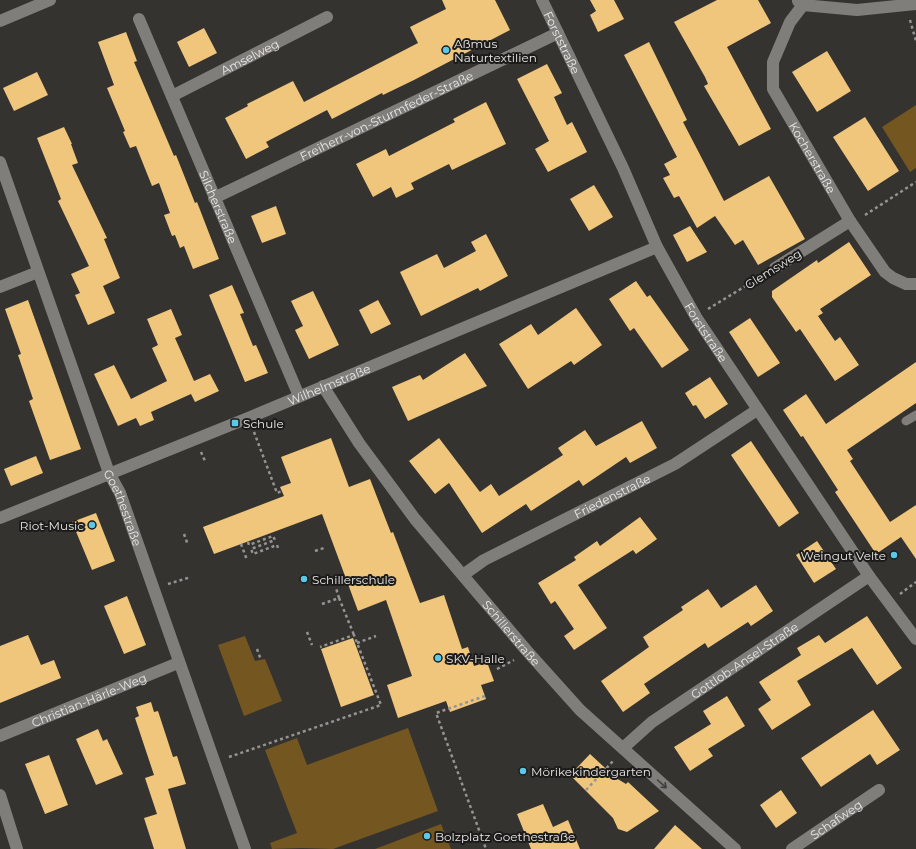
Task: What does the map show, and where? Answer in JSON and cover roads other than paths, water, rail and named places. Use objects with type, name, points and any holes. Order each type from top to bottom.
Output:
[{"type":"street","points":[[0,21],[50,0]]},
{"type":"street","name":"Forststraße","points":[[542,0],[623,168],[657,247],[696,316],[757,410],[869,576],[916,640]]},
{"type":"street","points":[[800,3],[857,10],[916,4]]},
{"type":"street","name":"Kocherstraße","points":[[800,3],[773,62],[773,89],[850,221],[885,272],[893,278],[906,284],[916,284]]},
{"type":"street","name":"Amselweg","points":[[172,96],[327,17]]},
{"type":"street","name":"Silcherstraße","points":[[139,19],[299,396]]},
{"type":"street","name":"Freiherr-von-Sturmfeder-Straße","points":[[214,198],[558,34]]},
{"type":"street","name":"Goethestraße","points":[[0,165],[109,473],[120,493],[178,663],[245,849]]},
{"type":"street","name":"Glemsweg","points":[[775,268],[850,221]]},
{"type":"street","name":"Wilhelmstraße","points":[[0,518],[248,418],[657,247]]},
{"type":"street","points":[[0,287],[38,272]]},
{"type":"street","name":"Schillerstraße","points":[[323,386],[359,443],[415,519],[527,651],[580,710],[735,849]]},
{"type":"street","name":"Friedenstraße","points":[[463,575],[484,560],[675,464],[757,410]]},
{"type":"street","name":"Gottlob-Ansel-Straße","points":[[623,748],[652,722],[869,576]]},
{"type":"street","name":"Christian-Härle-Weg","points":[[0,736],[178,663]]},
{"type":"street","name":"Schafweg","points":[[792,849],[879,790]]},
{"type":"street","points":[[0,795],[17,849]]},
{"type":"lane","points":[[906,422],[916,415]]},
{"type":"place","name":"Aßmus Naturtextilien","points":[[446,50]]},
{"type":"place","name":"Schule","points":[[235,423]]},
{"type":"place","name":"Riot-Music","points":[[92,525]]},
{"type":"place","name":"Weingut Velte","points":[[894,555]]},
{"type":"place","name":"Schillerschule","points":[[304,579]]},
{"type":"place","name":"SKV-Halle","points":[[438,658]]},
{"type":"place","name":"Mörikekindergarten","points":[[523,771]]},
{"type":"place","name":"Bolzplatz Goethestraße","points":[[427,836]]}]
